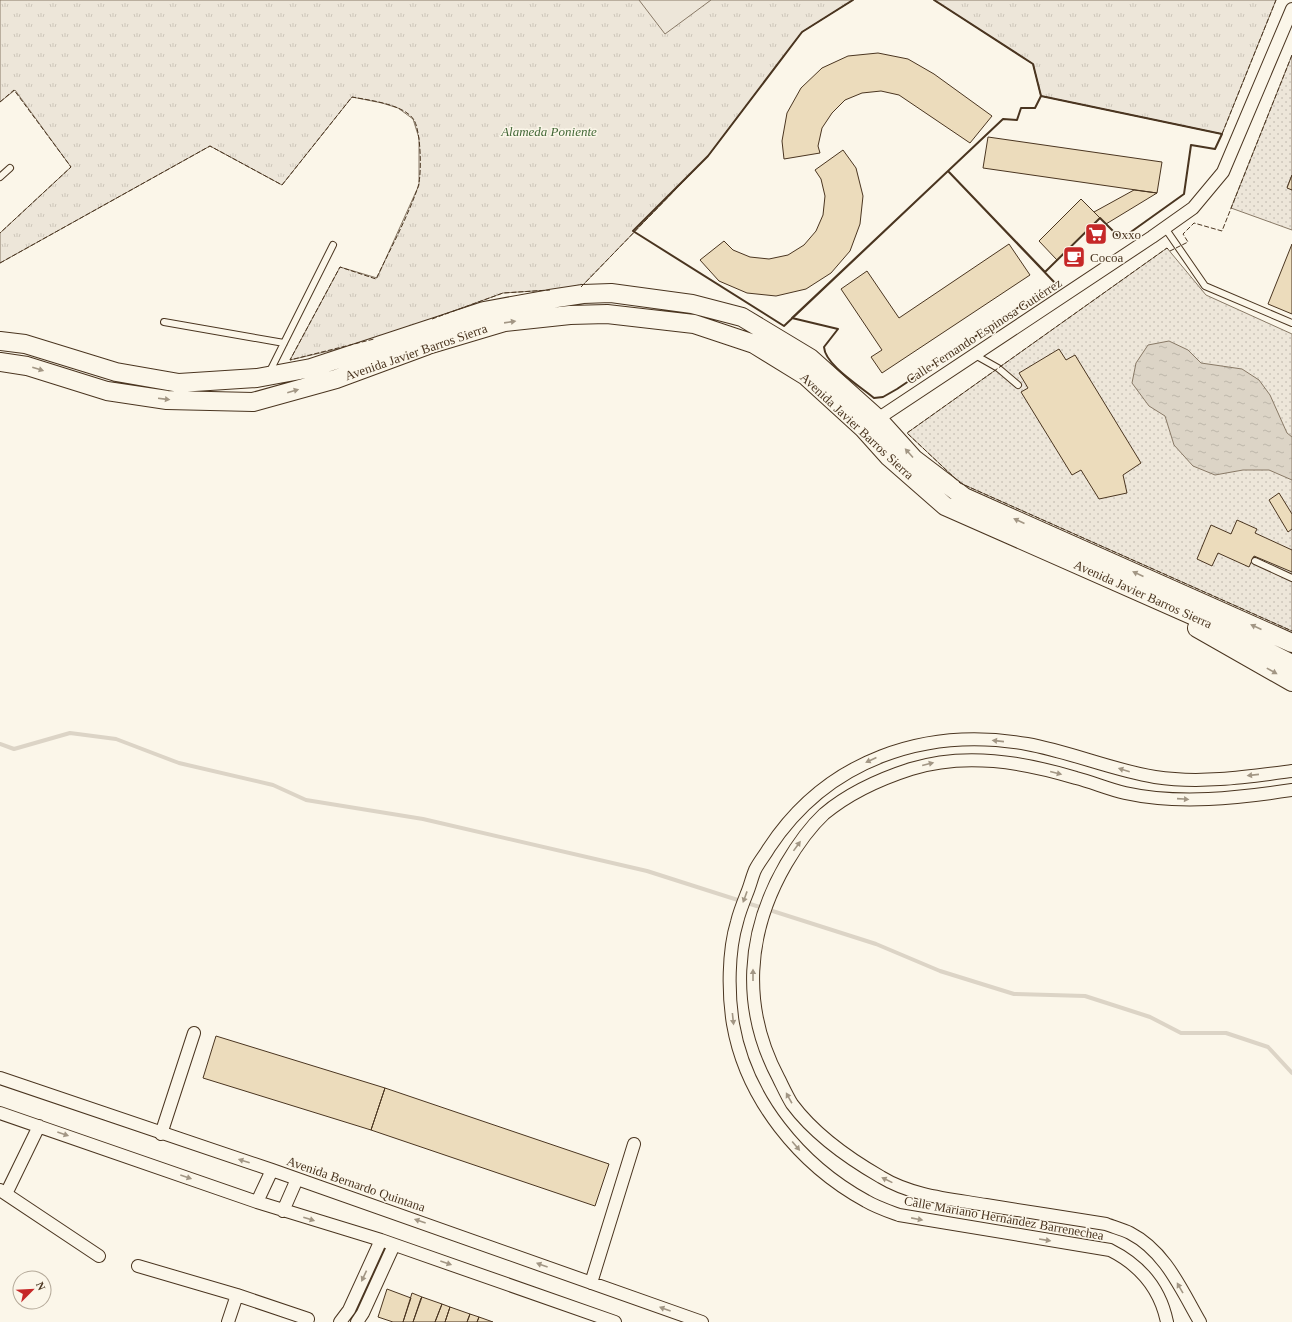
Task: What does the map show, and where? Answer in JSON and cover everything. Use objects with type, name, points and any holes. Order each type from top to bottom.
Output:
[{"type":"street","name":"Calle Fernando Espinosa Gutiérrez","points":[[870,423],[1193,208],[1223,172],[1292,9]]},
{"type":"street","name":"Avenida Javier Barros Sierra","points":[[0,341],[25,344],[116,372],[179,383],[268,376],[311,368],[484,311],[583,294],[611,293],[692,304],[742,318],[810,358],[870,423],[890,457],[945,506],[1219,627],[1292,664]]},
{"type":"street","name":"Avenida Javier Barros Sierra","points":[[0,362],[27,366],[107,391],[167,400],[253,402],[336,379],[428,345],[505,322],[570,315],[607,314],[694,324],[754,344],[806,376],[870,423],[964,497],[1292,643]]},
{"type":"street","points":[[1129,588],[1211,637],[1292,682]]},
{"type":"street","name":"Calle Mariano Hernández Barrenechea","points":[[1167,1322],[1164,1307],[1153,1285],[1139,1269],[1124,1257],[1110,1250],[944,1224],[899,1215],[868,1202],[840,1185],[808,1160],[770,1116],[745,1067],[733,1023],[730,974],[736,924],[755,870],[782,830],[812,797],[849,772],[873,759],[905,748],[939,741],[979,739],[1026,744],[1079,756],[1129,772],[1190,781],[1292,771]]},
{"type":"street","name":"Calle Mariano Hernández Barrenechea","points":[[1200,1322],[1166,1263],[1151,1248],[1129,1232],[1106,1224],[910,1191],[883,1179],[824,1139],[792,1103],[768,1059],[755,1017],[752,972],[759,925],[777,879],[796,846],[829,811],[856,792],[912,768],[943,761],[992,760],[1028,766],[1126,793],[1198,800],[1292,790]]},
{"type":"street","points":[[161,1134],[194,1033]]},
{"type":"street","name":"Avenida Bernardo Quintana","points":[[0,1078],[161,1134],[272,1170],[702,1322]]},
{"type":"street","points":[[0,1113],[283,1211],[381,1240],[615,1322]]},
{"type":"street","points":[[39,1126],[3,1192],[99,1256]]},
{"type":"street","points":[[591,1283],[634,1144]]},
{"type":"street","points":[[257,1202],[272,1170]]},
{"type":"street","points":[[283,1211],[297,1179]]},
{"type":"street","points":[[340,1322],[348,1310],[381,1240]]},
{"type":"street","points":[[357,1322],[363,1314],[394,1245]]},
{"type":"street","points":[[138,1266],[237,1295],[308,1318]]},
{"type":"street","points":[[228,1322],[237,1295]]},
{"type":"lane","points":[[0,177],[10,168]]},
{"type":"lane","points":[[1165,228],[1205,286],[1292,323]]},
{"type":"lane","points":[[268,376],[333,245]]},
{"type":"lane","points":[[164,322],[284,343]]},
{"type":"lane","points":[[974,355],[998,368],[1018,385]]},
{"type":"lane","points":[[1255,561],[1292,578]]},
{"type":"green space","name":"Alameda Poniente","points":[[0,0],[853,0],[802,32],[708,156],[580,288],[503,293],[398,331],[346,347],[290,360],[340,267],[377,278],[419,185],[419,138],[413,119],[398,108],[352,97],[282,185],[210,146],[0,263],[0,233],[71,167],[15,90],[0,102]]},
{"type":"green space","points":[[639,0],[711,0],[665,34]]},
{"type":"green space","points":[[934,0],[1276,0],[1222,134],[1041,96],[1033,64]]},
{"type":"green space","points":[[1292,55],[1292,175],[1287,187],[1292,190],[1292,230],[1231,208]]},
{"type":"green space","points":[[1167,248],[1206,295],[1292,334],[1292,631],[960,483],[907,433]]},
{"type":"water","points":[[1169,341],[1188,350],[1201,363],[1242,369],[1259,380],[1270,395],[1287,433],[1292,437],[1292,480],[1269,470],[1243,470],[1215,475],[1193,466],[1174,445],[1165,416],[1149,406],[1132,383],[1136,363],[1148,345]]},
{"type":"building","points":[[878,53],[908,59],[934,74],[992,116],[970,143],[899,95],[881,91],[862,93],[845,100],[832,113],[822,128],[818,146],[820,153],[784,159],[782,141],[787,113],[801,88],[822,68],[848,56]]},
{"type":"building","points":[[988,137],[1162,162],[1157,193],[983,168]]},
{"type":"building","points":[[843,150],[856,168],[863,196],[860,224],[850,251],[831,273],[806,289],[776,296],[747,293],[719,281],[700,260],[724,241],[733,250],[750,257],[769,259],[788,255],[804,245],[816,231],[823,215],[825,196],[821,179],[815,170]]},
{"type":"building","points":[[1292,175],[1292,190],[1287,188]]},
{"type":"building","points":[[1134,190],[1157,193],[1106,224],[1094,212]]},
{"type":"building","points":[[1081,199],[1100,218],[1057,260],[1039,241]]},
{"type":"building","points":[[1009,244],[1030,275],[882,373],[871,357],[882,350],[841,289],[867,271],[899,318]]},
{"type":"building","points":[[1292,244],[1292,314],[1268,304]]},
{"type":"building","points":[[1059,349],[1066,360],[1075,355],[1141,463],[1123,475],[1127,493],[1099,499],[1081,470],[1072,475],[1021,392],[1028,388],[1019,373]]},
{"type":"building","points":[[1279,493],[1292,514],[1292,529],[1288,532],[1269,500]]},
{"type":"building","points":[[1237,520],[1257,529],[1255,533],[1292,550],[1292,572],[1254,556],[1249,567],[1218,553],[1212,566],[1197,559],[1211,525],[1231,534]]},
{"type":"building","points":[[216,1036],[385,1088],[371,1130],[203,1078]]},
{"type":"building","points":[[385,1088],[609,1164],[595,1206],[371,1130]]},
{"type":"building","points":[[387,1289],[411,1298],[403,1322],[393,1322],[378,1317]]},
{"type":"building","points":[[412,1293],[422,1297],[413,1322],[403,1322]]},
{"type":"building","points":[[422,1297],[442,1304],[435,1322],[413,1322]]},
{"type":"building","points":[[442,1304],[450,1307],[445,1322],[435,1322]]},
{"type":"building","points":[[450,1307],[470,1314],[467,1322],[445,1322]]},
{"type":"building","points":[[470,1314],[479,1317],[477,1322],[467,1322]]},
{"type":"building","points":[[479,1317],[493,1322],[477,1322]]},
{"type":"waterway","points":[[0,744],[14,749],[70,733],[116,739],[179,763],[273,785],[306,800],[423,819],[647,871],[876,944],[940,971],[1014,994],[1085,996],[1150,1017],[1181,1033],[1226,1033],[1268,1047],[1292,1073]]},
{"type":"fence","points":[[581,287],[708,156],[802,32],[853,0]]},
{"type":"fence","points":[[934,0],[1033,64],[1041,96],[1222,134],[1276,0]]},
{"type":"fence","points":[[1292,55],[1222,231],[1194,223],[1183,234],[1188,242],[1170,251],[1167,248],[907,433],[960,483],[1292,631]]},
{"type":"fence","points":[[0,102],[14,90],[71,167],[0,233]]},
{"type":"fence","points":[[0,263],[210,146],[282,185],[352,97],[376,101],[394,106],[402,110],[414,120],[418,134],[420,153],[418,187],[404,221],[376,279],[340,267],[290,360],[374,339]]},
{"type":"fence","points":[[432,319],[503,293],[550,290]]},
{"type":"wall","points":[[853,0],[802,32],[708,156],[633,231],[784,326],[1003,119],[1017,120],[1021,108],[1035,108],[1041,96],[1033,64],[934,0]]},
{"type":"wall","points":[[1041,96],[1222,134],[1215,149],[1191,145],[1184,194],[1121,239],[1100,218],[1045,272],[948,171],[1003,119],[1017,120],[1021,108],[1035,108],[1041,96]]},
{"type":"wall","points":[[948,171],[1055,283],[897,389],[883,397],[874,398],[844,375],[830,361],[826,354],[824,347],[838,329],[792,318],[948,171]]},
{"type":"place","name":"Oxxo","points":[[1096,234]]},
{"type":"place","name":"Cocoa","points":[[1074,257]]}]
